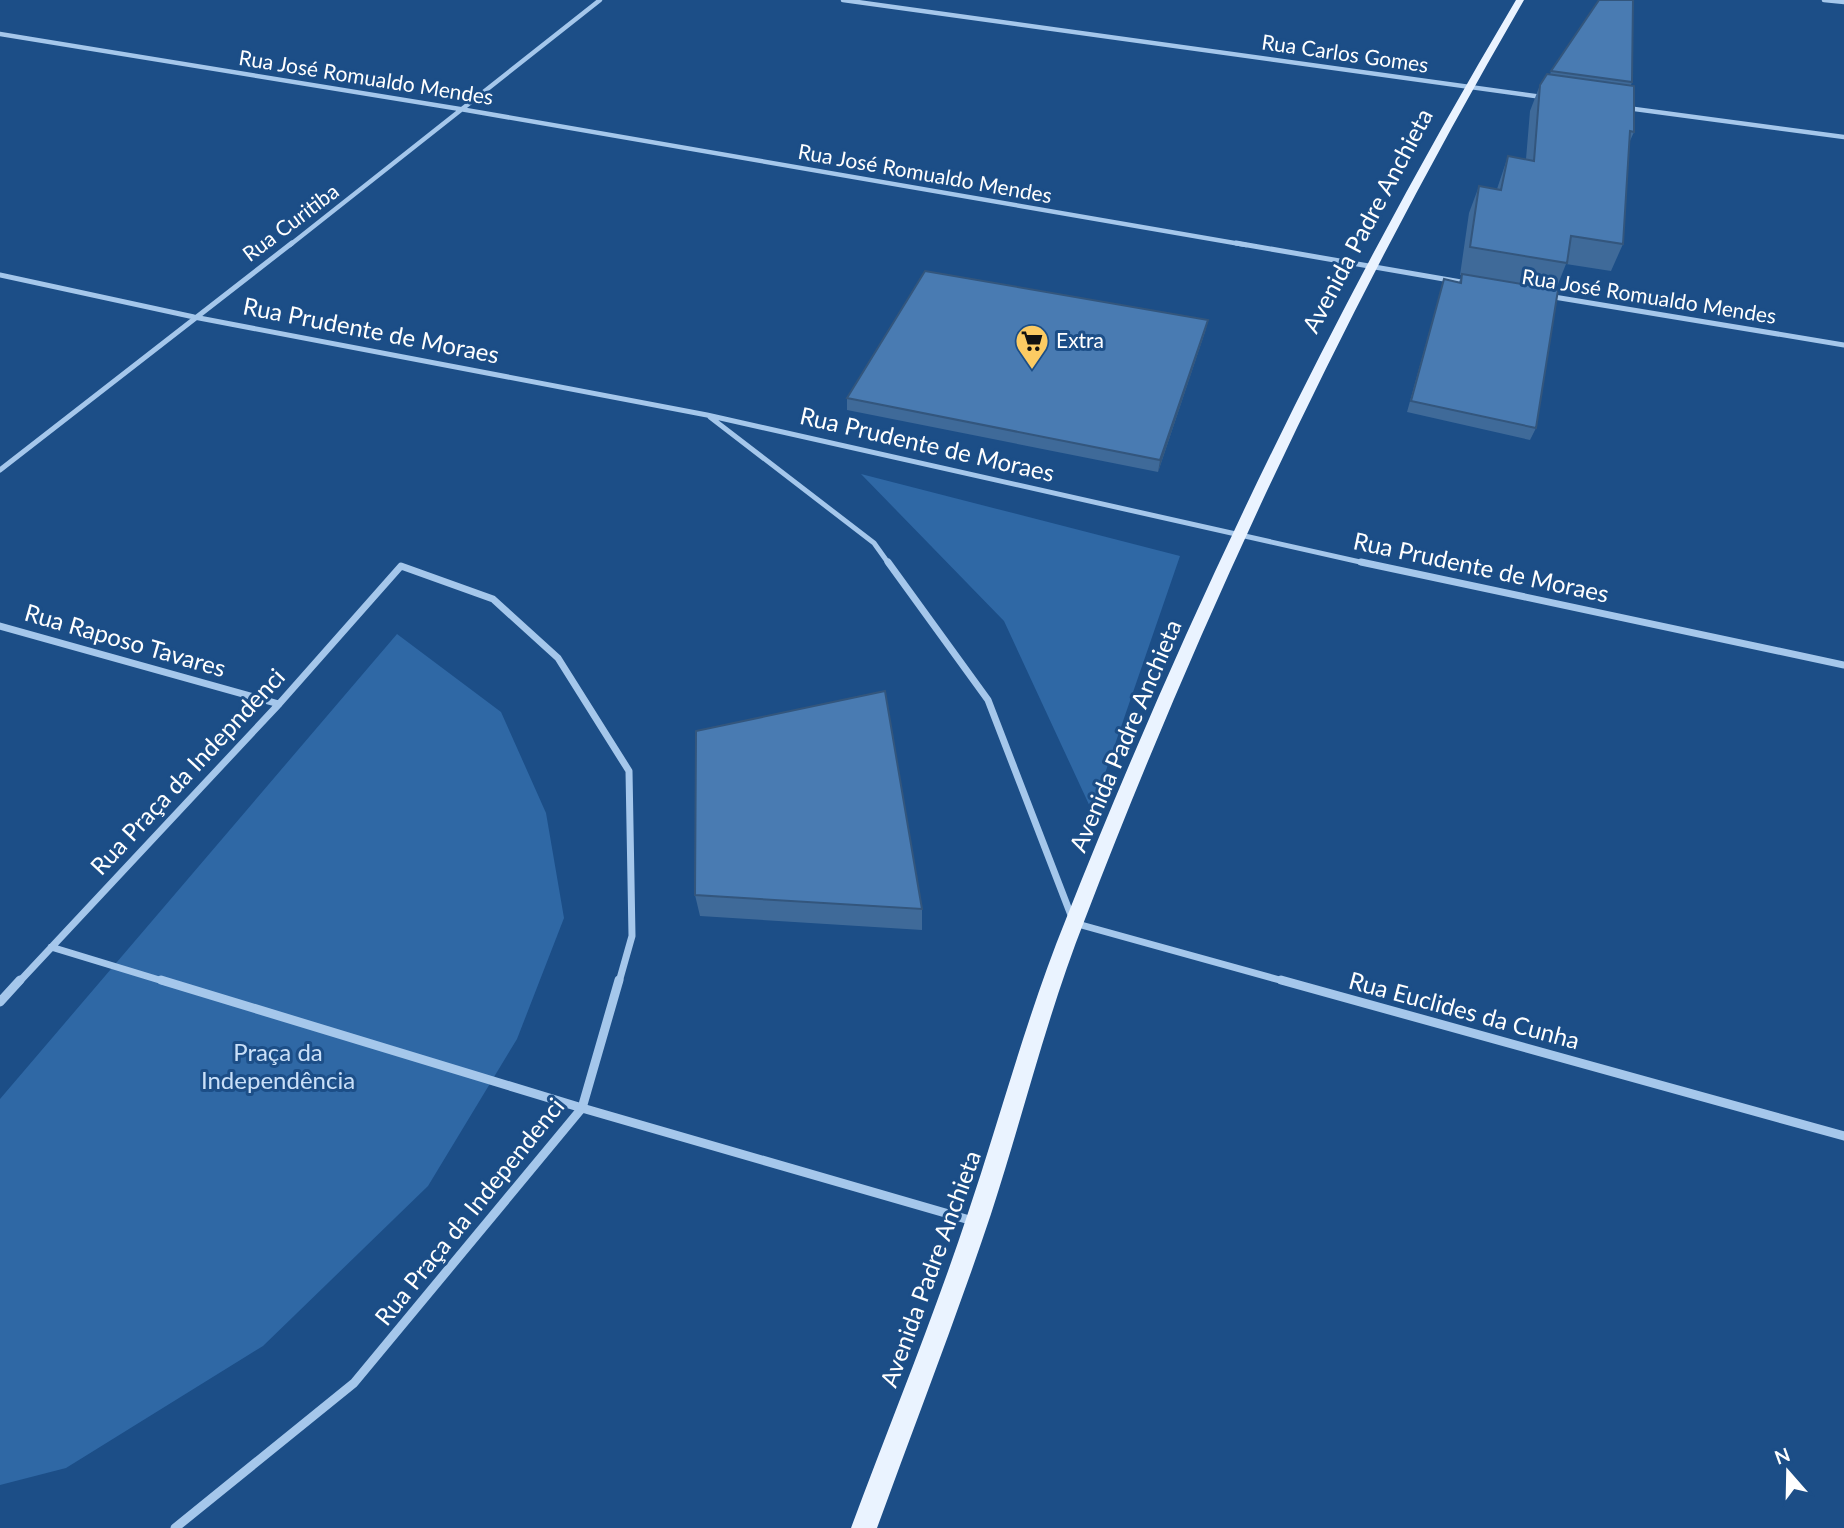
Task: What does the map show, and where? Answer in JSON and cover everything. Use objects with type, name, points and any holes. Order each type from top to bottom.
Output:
[{"type":"main road","name":"Avenida Padre Anchieta","points":[[863,1528],[976,1222],[1074,923],[1237,536],[1369,267],[1467,86],[1520,0]]},
{"type":"street","name":"Rua Curitiba","points":[[0,470],[194,317],[466,110],[600,0]]},
{"type":"street","name":"Rua Carlos Gomes","points":[[843,0],[1548,97]]},
{"type":"street","points":[[1824,0],[1844,2]]},
{"type":"street","name":"Rua José Romualdo Mendes","points":[[0,34],[466,110],[1478,284]]},
{"type":"street","points":[[1615,107],[1844,137]]},
{"type":"street","name":"Rua Prudente de Moraes","points":[[0,275],[194,317],[707,415],[1237,536],[1844,665]]},
{"type":"street","name":"Rua José Romualdo Mendes","points":[[1546,296],[1844,345]]},
{"type":"street","points":[[707,415],[874,544],[988,700],[1074,923]]},
{"type":"street","name":"Rua Praça da Indepndenci","points":[[0,1002],[279,704],[401,566]]},
{"type":"street","name":"Rua Praça da Independenci","points":[[175,1528],[354,1382],[582,1108],[632,936],[629,771],[558,658],[502,607],[493,599],[401,566]]},
{"type":"street","name":"Rua Raposo Tavares","points":[[0,626],[279,704]]},
{"type":"street","name":"Rua Euclides da Cunha","points":[[1074,923],[1844,1136]]},
{"type":"street","points":[[51,947],[582,1108],[976,1222]]},
{"type":"green space","points":[[861,474],[1180,556],[1092,811],[1004,621]]},
{"type":"green space","name":"Praça da Independência","points":[[397,634],[501,712],[546,813],[564,918],[517,1039],[428,1186],[263,1346],[66,1468],[0,1485],[0,1099]]},
{"type":"building","points":[[1599,0],[1633,0],[1632,82],[1551,71]]},
{"type":"building","points":[[1547,74],[1634,86],[1634,132],[1630,131],[1623,244],[1571,236],[1567,263],[1470,247],[1479,186],[1501,190],[1508,156],[1534,161],[1540,85]]},
{"type":"building","name":"Extra","points":[[925,271],[1208,320],[1160,460],[847,398]]},
{"type":"building","points":[[1462,274],[1558,290],[1536,428],[1411,401],[1444,279],[1461,283]]},
{"type":"building","points":[[885,691],[922,909],[695,895],[696,731]]},
{"type":"place","name":"Extra","points":[[1032,371]]}]
